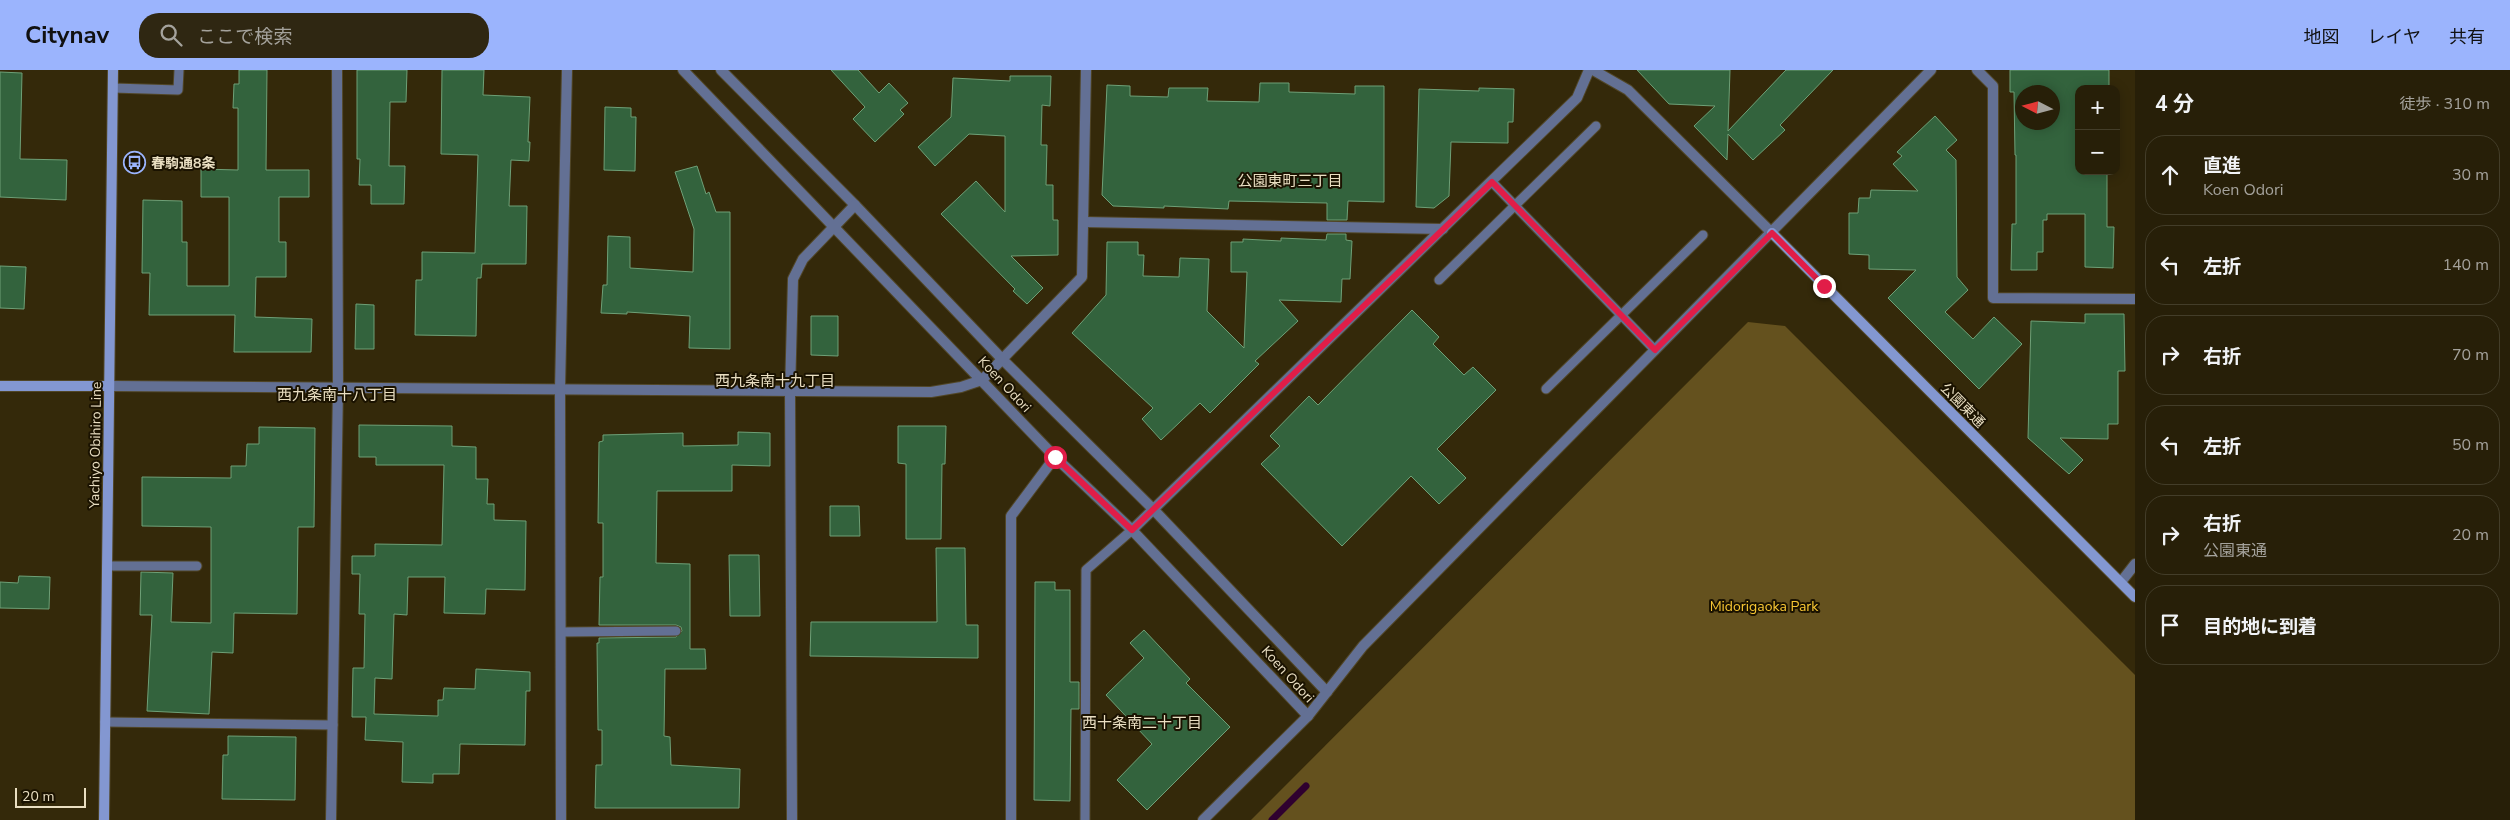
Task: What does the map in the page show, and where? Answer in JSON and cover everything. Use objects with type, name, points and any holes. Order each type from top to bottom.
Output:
[{"type":"main road","name":"Yachiyo Obihiro Line","points":[[104,820],[113,70]]},
{"type":"main road","name":"公園東通","points":[[1772,233],[2135,597]]},
{"type":"main road","points":[[0,386],[109,386]]},
{"type":"street","points":[[331,820],[338,387],[337,70]]},
{"type":"street","points":[[561,820],[560,389],[567,70]]},
{"type":"street","name":"Koen Odori","points":[[682,70],[1055,457],[1132,530],[1308,716]]},
{"type":"street","name":"Koen Odori","points":[[721,70],[855,205],[1002,359],[1154,510],[1327,692]]},
{"type":"street","points":[[109,386],[790,392],[930,392],[962,387],[982,380],[1082,277],[1086,70]]},
{"type":"street","points":[[1132,530],[1577,98],[1589,70]]},
{"type":"street","points":[[1593,70],[1628,90],[1772,233]]},
{"type":"street","points":[[1203,820],[1308,716],[1363,646],[1931,70]]},
{"type":"street","points":[[1977,70],[1993,86],[1993,298],[2135,299]]},
{"type":"street","points":[[792,820],[790,392],[793,279],[803,259],[855,205]]},
{"type":"street","points":[[1084,222],[1443,229]]},
{"type":"street","points":[[1011,820],[1011,516],[1055,457]]},
{"type":"street","points":[[2121,582],[2135,564]]},
{"type":"lane","points":[[112,88],[178,90],[179,70]]},
{"type":"lane","points":[[1439,280],[1596,126]]},
{"type":"lane","points":[[1492,182],[1655,350]]},
{"type":"lane","points":[[1546,389],[1702,235]]},
{"type":"lane","points":[[1085,820],[1086,570],[1132,530]]},
{"type":"lane","points":[[107,566],[197,566]]},
{"type":"lane","points":[[561,632],[676,631]]},
{"type":"lane","points":[[105,722],[333,725]]},
{"type":"green space","name":"Midorigaoka Park","points":[[1748,322],[1785,326],[2135,675],[2135,820],[1251,820]]},
{"type":"building","points":[[239,70],[267,70],[266,170],[309,170],[309,197],[279,197],[279,242],[286,242],[286,277],[256,277],[255,317],[312,319],[311,352],[234,352],[235,315],[149,315],[150,273],[142,273],[143,200],[182,201],[182,242],[187,242],[187,286],[229,286],[229,197],[201,197],[201,169],[238,170],[238,108],[233,108],[234,84],[239,84]]},
{"type":"building","points":[[357,70],[407,70],[406,102],[390,102],[389,166],[405,166],[404,204],[371,204],[371,185],[359,185],[360,159],[357,159]]},
{"type":"building","points":[[442,70],[484,70],[483,95],[530,97],[529,161],[511,160],[509,206],[527,206],[526,264],[482,264],[481,278],[477,278],[476,336],[415,335],[416,280],[422,280],[422,252],[475,253],[478,155],[441,154]]},
{"type":"building","points":[[831,70],[858,70],[879,93],[889,83],[908,103],[900,110],[904,114],[875,142],[853,119],[865,107]]},
{"type":"building","points":[[1637,70],[1730,70],[1728,131],[1786,70],[1833,70],[1780,125],[1785,130],[1753,160],[1728,134],[1727,160],[1694,126],[1715,106],[1669,104]]},
{"type":"building","points":[[2010,70],[2109,70],[2109,85],[2075,85],[2075,175],[2107,175],[2107,227],[2114,227],[2113,268],[2085,267],[2085,214],[2047,214],[2047,220],[2043,220],[2043,252],[2037,252],[2037,270],[2011,270],[2012,224],[2016,224],[2014,92],[2010,92]]},
{"type":"building","points":[[0,72],[22,73],[20,159],[67,160],[66,200],[0,197]]},
{"type":"building","points":[[1010,76],[1051,76],[1050,106],[1042,105],[1041,145],[1047,145],[1046,185],[1053,185],[1053,220],[1058,220],[1058,255],[1011,256],[1043,288],[1027,304],[1013,291],[1015,289],[941,214],[976,181],[1005,212],[1005,136],[969,134],[935,166],[918,147],[951,117],[953,78],[1010,81]]},
{"type":"building","points":[[1260,83],[1289,83],[1289,92],[1355,94],[1355,86],[1384,86],[1384,202],[1348,201],[1347,220],[1327,220],[1327,203],[1229,201],[1228,209],[1164,206],[1164,208],[1113,206],[1102,195],[1107,85],[1130,86],[1130,96],[1168,97],[1169,88],[1208,88],[1207,101],[1259,102]]},
{"type":"building","points":[[1479,88],[1514,89],[1513,122],[1508,122],[1508,143],[1451,142],[1449,196],[1434,208],[1416,207],[1419,89],[1479,91]]},
{"type":"building","points":[[605,107],[631,108],[631,117],[636,117],[635,171],[604,170]]},
{"type":"building","points":[[1935,116],[1957,140],[1946,150],[1956,160],[1957,277],[1968,290],[1945,312],[1973,339],[1994,317],[2022,344],[1979,389],[1888,298],[1916,270],[1869,269],[1869,255],[1849,254],[1849,213],[1858,213],[1859,198],[1870,198],[1871,190],[1918,191],[1893,164],[1902,156],[1897,152]]},
{"type":"building","points":[[697,166],[706,194],[709,192],[716,212],[730,212],[730,349],[689,348],[690,316],[627,312],[627,314],[601,313],[603,285],[607,285],[608,236],[630,237],[630,268],[693,272],[694,229],[675,172]]},
{"type":"building","points":[[1327,234],[1346,234],[1346,240],[1352,241],[1350,279],[1342,279],[1341,302],[1279,300],[1298,321],[1255,361],[1259,364],[1210,413],[1200,403],[1161,440],[1142,419],[1153,408],[1072,333],[1106,295],[1107,242],[1138,242],[1138,255],[1144,255],[1143,276],[1179,277],[1180,258],[1209,259],[1207,311],[1244,348],[1247,272],[1231,272],[1231,242],[1243,242],[1243,239],[1281,241],[1281,238],[1326,240]]},
{"type":"building","points":[[0,266],[26,267],[24,309],[0,308]]},
{"type":"building","points":[[356,304],[374,305],[374,349],[355,349]]},
{"type":"building","points":[[1412,310],[1439,337],[1433,344],[1464,375],[1473,367],[1496,390],[1437,449],[1466,478],[1439,504],[1411,476],[1342,546],[1261,464],[1280,446],[1270,436],[1309,396],[1318,405]]},
{"type":"building","points":[[2085,314],[2124,314],[2125,371],[2118,371],[2118,424],[2108,424],[2108,439],[2060,438],[2083,460],[2069,474],[2028,438],[2031,321],[2085,323]]},
{"type":"building","points":[[811,316],[838,316],[838,356],[811,355]]},
{"type":"building","points":[[359,425],[452,426],[452,446],[476,447],[476,479],[488,479],[487,504],[494,504],[494,520],[526,521],[525,590],[486,589],[485,614],[444,613],[445,577],[408,577],[407,615],[394,614],[392,679],[375,678],[374,714],[438,716],[438,700],[443,700],[444,688],[475,689],[476,669],[530,672],[530,691],[526,691],[525,745],[460,744],[459,774],[433,774],[433,783],[402,782],[403,742],[365,740],[366,717],[352,717],[353,668],[364,668],[365,614],[359,614],[360,574],[352,574],[352,556],[375,556],[375,544],[442,545],[444,465],[376,465],[376,457],[359,457]]},
{"type":"building","points":[[898,426],[946,426],[945,464],[942,464],[941,539],[906,539],[906,464],[898,463]]},
{"type":"building","points":[[259,427],[315,428],[314,527],[298,527],[297,614],[234,613],[233,653],[212,652],[209,714],[147,711],[152,615],[140,615],[141,572],[173,573],[171,622],[211,623],[211,527],[142,526],[142,477],[231,478],[231,466],[246,466],[247,444],[259,444]]},
{"type":"building","points":[[738,432],[770,433],[770,466],[732,465],[732,491],[657,491],[656,563],[690,564],[690,649],[705,649],[706,669],[665,669],[664,736],[670,737],[671,765],[740,769],[739,808],[595,808],[596,765],[602,765],[602,730],[598,730],[597,643],[599,643],[599,638],[676,637],[682,631],[681,627],[676,625],[599,625],[600,577],[603,577],[603,523],[598,523],[599,442],[603,441],[603,435],[683,433],[683,446],[738,445]]},
{"type":"building","points":[[830,506],[859,506],[860,536],[830,536]]},
{"type":"building","points":[[936,548],[965,548],[966,625],[978,625],[978,658],[810,656],[811,622],[937,622]]},
{"type":"building","points":[[729,555],[759,555],[760,616],[730,616]]},
{"type":"building","points":[[19,576],[50,577],[49,609],[0,608],[0,582],[18,583]]},
{"type":"building","points":[[1035,582],[1055,582],[1055,590],[1070,590],[1070,682],[1079,682],[1079,709],[1071,709],[1070,801],[1034,800]]},
{"type":"building","points":[[1144,630],[1190,679],[1186,683],[1230,727],[1147,810],[1117,780],[1152,744],[1106,695],[1144,658],[1130,643]]},
{"type":"building","points":[[228,736],[296,737],[295,800],[222,799],[223,755],[228,755]]},
{"type":"waterway","points":[[1272,820],[1306,786]]},
{"type":"place","name":"春駒通8条","points":[[135,163]]},
{"type":"district","name":"公園東町三丁目","points":[[1290,181]]},
{"type":"district","name":"西九条南十九丁目","points":[[775,381]]},
{"type":"district","name":"西九条南十八丁目","points":[[337,395]]},
{"type":"district","name":"西十条南二十丁目","points":[[1142,723]]},
{"type":"route","points":[[1055,457],[1132,530],[1492,182],[1655,350],[1772,233],[1824,286]]}]
